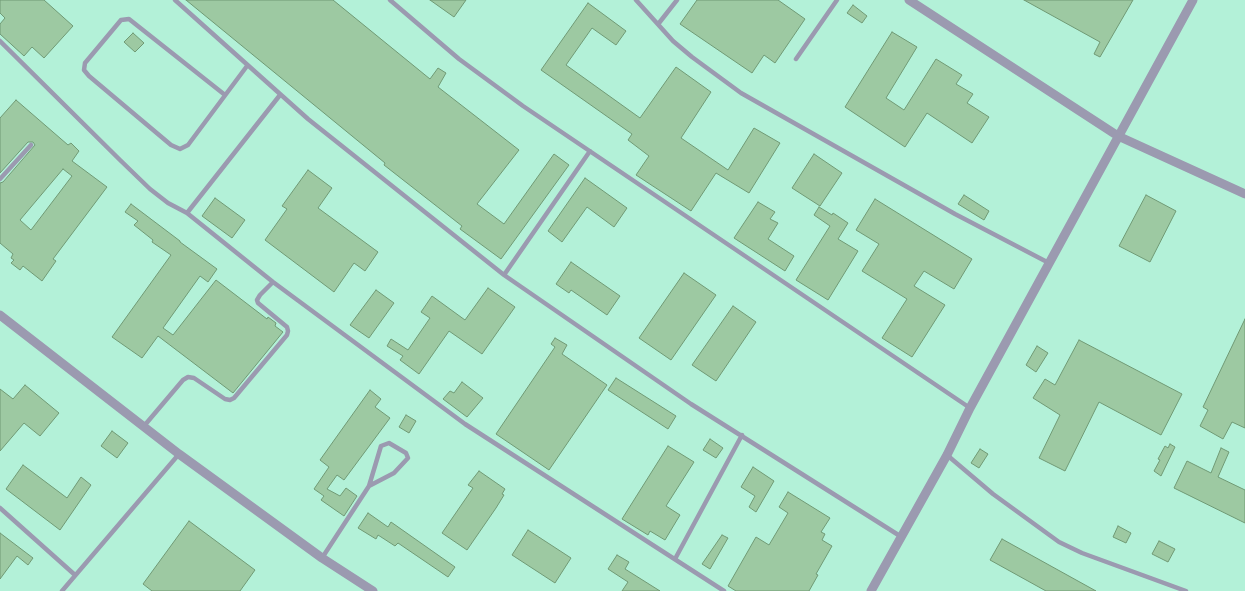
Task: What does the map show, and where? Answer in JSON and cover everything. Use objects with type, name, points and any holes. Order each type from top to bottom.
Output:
[{"type":"street","points":[[909,0],[1118,136],[1245,194]]},
{"type":"street","points":[[871,591],[900,536],[947,455],[970,408],[1193,0]]},
{"type":"street","points":[[0,315],[179,454],[322,558],[373,591]]},
{"type":"lane","points":[[175,0],[308,120],[504,275],[691,404],[900,536]]},
{"type":"lane","points":[[390,0],[459,59],[523,106],[970,408]]},
{"type":"lane","points":[[636,0],[674,41],[741,94],[955,214],[1049,263]]},
{"type":"lane","points":[[659,24],[677,0]]},
{"type":"lane","points":[[796,59],[837,0]]},
{"type":"lane","points":[[225,95],[129,18],[121,20],[85,63],[84,70],[88,76],[171,145],[180,149],[188,145],[247,66]]},
{"type":"lane","points":[[0,42],[150,189],[168,203],[187,214],[273,282],[465,424],[724,591]]},
{"type":"lane","points":[[187,214],[280,95]]},
{"type":"lane","points":[[0,179],[31,145]]},
{"type":"lane","points":[[504,275],[590,151]]},
{"type":"lane","points":[[144,426],[183,380],[188,377],[194,378],[225,398],[230,400],[234,398],[288,332],[287,327],[258,303],[257,300],[273,282]]},
{"type":"lane","points":[[675,559],[742,435]]},
{"type":"lane","points":[[322,558],[369,486],[381,446],[389,443],[406,453],[408,458],[394,473],[369,486]]},
{"type":"lane","points":[[62,591],[179,454]]},
{"type":"lane","points":[[947,455],[993,494],[1059,542],[1082,553],[1186,591]]},
{"type":"lane","points":[[0,508],[74,575]]},
{"type":"building","points":[[0,0],[44,0],[73,26],[44,58],[32,47],[24,56],[0,34],[0,24],[5,18],[0,13]]},
{"type":"building","points":[[186,0],[333,0],[430,79],[438,68],[446,73],[438,87],[519,150],[477,204],[504,224],[554,154],[569,165],[501,259],[460,229],[462,226],[384,165],[385,163]]},
{"type":"building","points":[[430,0],[466,0],[454,17]]},
{"type":"building","points":[[697,0],[778,0],[805,19],[775,63],[764,55],[752,73],[680,24]]},
{"type":"building","points":[[1024,0],[1133,0],[1100,57],[1094,54],[1100,42]]},
{"type":"building","points":[[588,3],[626,31],[616,45],[592,28],[566,65],[640,118],[676,67],[711,92],[681,138],[728,170],[754,128],[780,143],[749,193],[716,173],[691,211],[636,175],[649,156],[628,140],[632,134],[541,70]]},
{"type":"building","points":[[853,5],[867,16],[862,23],[847,13]]},
{"type":"building","points":[[892,32],[917,47],[886,98],[904,110],[936,59],[962,75],[956,84],[973,94],[967,103],[989,117],[972,143],[927,113],[905,147],[845,107]]},
{"type":"building","points":[[133,33],[144,43],[135,52],[124,42]]},
{"type":"building","points":[[16,100],[68,145],[71,143],[79,151],[72,161],[107,187],[53,259],[56,261],[42,281],[23,266],[20,270],[11,263],[14,260],[11,258],[13,254],[0,243],[0,183],[3,182],[35,145],[33,142],[28,142],[0,173],[0,118]],"holes":[[[63,169],[72,176],[31,230],[20,220]]]},
{"type":"building","points":[[814,154],[842,173],[820,206],[792,188]]},
{"type":"building","points":[[308,170],[332,188],[318,208],[378,252],[365,271],[354,263],[334,292],[265,240],[287,209],[282,206]]},
{"type":"building","points":[[585,178],[627,208],[614,227],[587,207],[562,242],[548,231]]},
{"type":"building","points":[[964,195],[989,211],[984,220],[958,204]]},
{"type":"building","points":[[1146,195],[1176,211],[1150,262],[1119,246]]},
{"type":"building","points":[[215,198],[245,220],[232,238],[202,216]]},
{"type":"building","points":[[875,199],[972,259],[954,289],[924,271],[914,286],[945,305],[912,357],[882,338],[907,299],[862,271],[879,244],[856,230]]},
{"type":"building","points":[[758,202],[775,212],[770,219],[778,223],[768,239],[794,256],[785,271],[734,238]]},
{"type":"building","points":[[131,204],[217,269],[208,282],[200,276],[163,328],[173,335],[216,280],[267,319],[268,317],[276,323],[275,326],[283,332],[233,393],[158,336],[142,358],[112,337],[171,255],[152,242],[153,240],[134,225],[138,221],[125,212]]},
{"type":"building","points":[[819,207],[832,215],[833,213],[848,223],[838,239],[858,251],[828,300],[796,280],[830,226],[814,215]]},
{"type":"building","points":[[571,262],[620,296],[607,315],[571,290],[569,293],[556,284]]},
{"type":"building","points":[[684,273],[716,295],[671,360],[639,338]]},
{"type":"building","points":[[488,288],[515,307],[482,354],[449,331],[419,374],[400,360],[403,356],[387,346],[391,339],[408,350],[430,318],[421,312],[432,296],[465,320]]},
{"type":"building","points":[[376,290],[394,303],[369,338],[350,325]]},
{"type":"building","points":[[733,306],[756,322],[716,381],[692,365]]},
{"type":"building","points":[[1245,319],[1245,428],[1232,422],[1223,439],[1200,426],[1208,410],[1203,407]]},
{"type":"building","points":[[555,338],[567,345],[562,354],[607,385],[549,470],[496,434],[555,347],[551,344]]},
{"type":"building","points":[[1079,340],[1182,394],[1161,435],[1099,402],[1065,471],[1039,458],[1060,415],[1033,398],[1045,379],[1055,385]]},
{"type":"building","points":[[1037,346],[1048,353],[1036,372],[1026,365]]},
{"type":"building","points":[[616,378],[676,416],[668,429],[608,390]]},
{"type":"building","points":[[462,382],[483,398],[467,417],[443,399],[450,391],[454,393]]},
{"type":"building","points":[[25,385],[59,413],[40,436],[24,423],[0,451],[0,389],[13,399]]},
{"type":"building","points":[[370,390],[381,399],[375,407],[390,418],[344,480],[337,475],[327,489],[340,496],[346,488],[357,496],[344,516],[321,500],[324,496],[314,489],[329,467],[320,460]]},
{"type":"building","points":[[406,415],[416,421],[409,433],[399,427]]},
{"type":"building","points":[[112,431],[128,443],[117,458],[101,446]]},
{"type":"building","points":[[710,439],[723,448],[716,458],[703,450]]},
{"type":"building","points":[[1170,444],[1175,447],[1161,476],[1154,471],[1165,446],[1168,448]]},
{"type":"building","points":[[668,446],[694,462],[666,506],[680,515],[665,540],[650,531],[648,535],[622,519]]},
{"type":"building","points":[[1221,448],[1229,452],[1218,477],[1245,490],[1245,523],[1174,488],[1187,461],[1211,473]]},
{"type":"building","points":[[980,449],[988,454],[979,468],[971,463]]},
{"type":"building","points":[[23,465],[67,498],[81,477],[91,485],[60,530],[6,489]]},
{"type":"building","points":[[753,467],[774,481],[756,512],[749,507],[755,496],[741,487]]},
{"type":"building","points":[[479,471],[505,489],[502,494],[504,495],[496,508],[467,550],[442,533],[473,488],[468,485]]},
{"type":"building","points":[[788,492],[830,518],[821,532],[825,534],[822,540],[832,546],[816,574],[818,575],[809,591],[736,591],[728,586],[756,537],[769,545],[788,513],[779,507]]},
{"type":"building","points":[[368,513],[388,527],[391,522],[455,567],[448,577],[398,543],[395,546],[378,535],[376,539],[358,528]]},
{"type":"building","points":[[189,521],[255,570],[240,591],[152,591],[143,584]]},
{"type":"building","points":[[1118,526],[1131,533],[1126,543],[1113,537]]},
{"type":"building","points":[[528,530],[571,558],[555,583],[512,555]]},
{"type":"building","points":[[0,533],[33,558],[28,565],[17,556],[0,579]]},
{"type":"building","points":[[722,535],[728,538],[710,569],[702,564]]},
{"type":"building","points":[[1002,539],[1096,591],[1046,591],[990,560]]},
{"type":"building","points":[[1159,541],[1175,549],[1168,562],[1152,554]]},
{"type":"building","points":[[617,555],[629,562],[625,569],[660,591],[622,591],[628,582],[608,569]]}]
